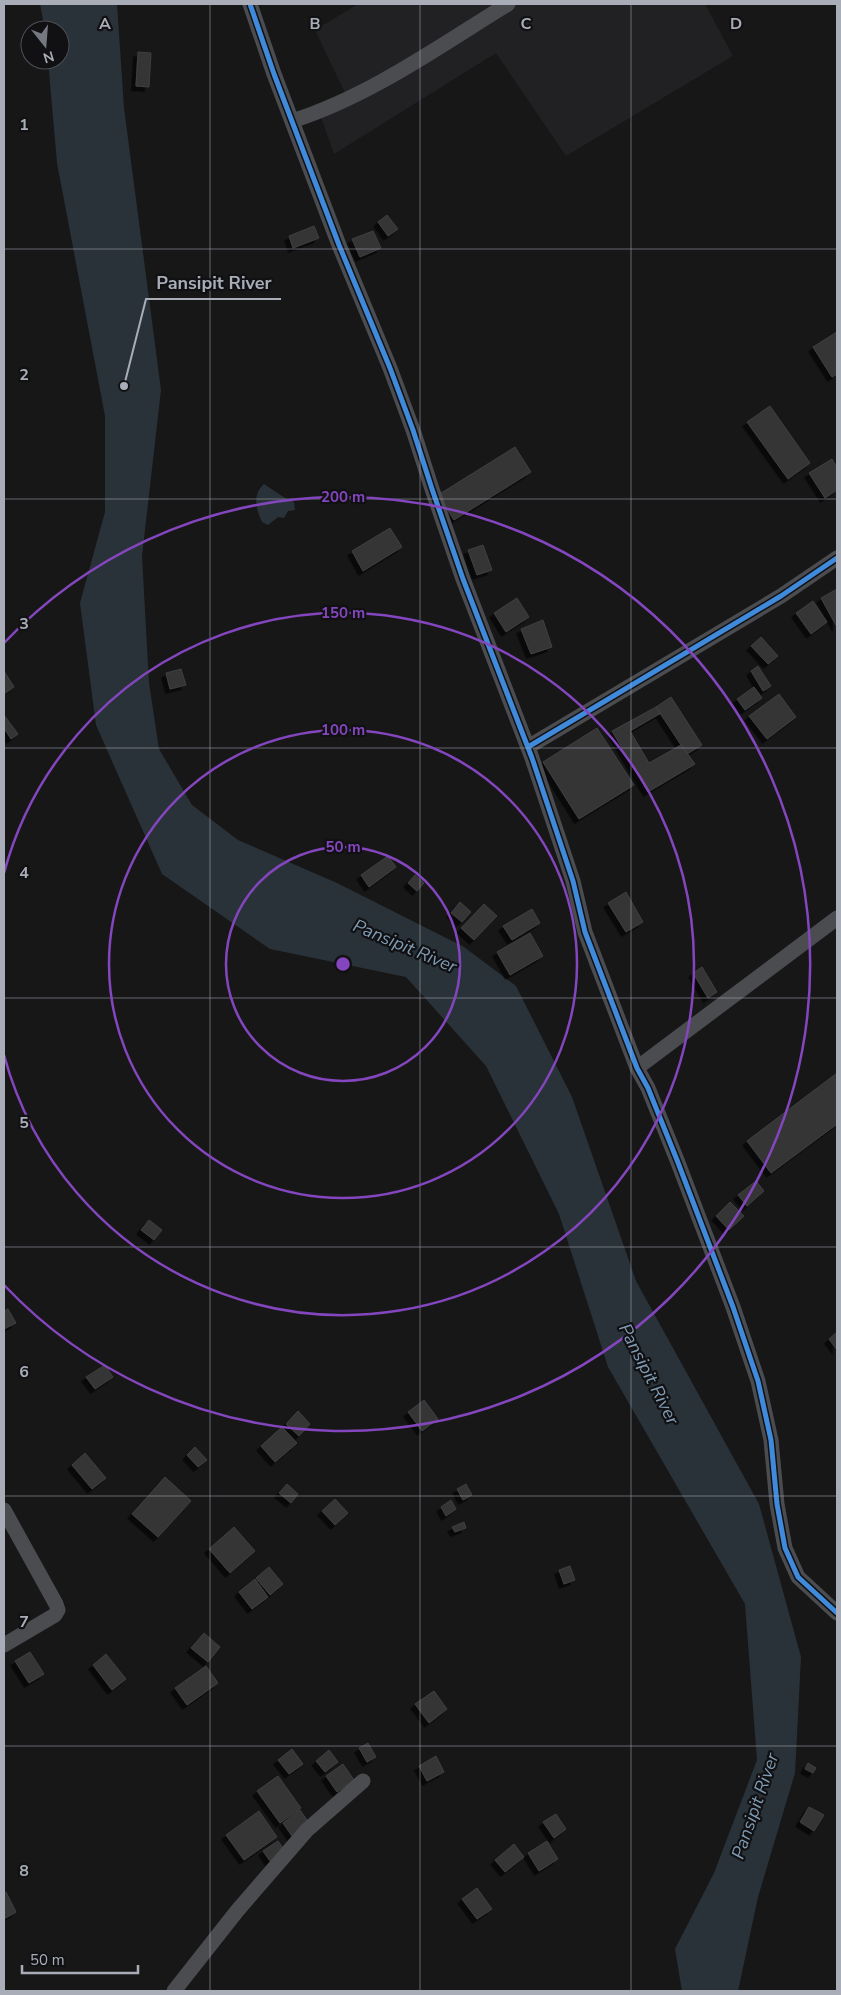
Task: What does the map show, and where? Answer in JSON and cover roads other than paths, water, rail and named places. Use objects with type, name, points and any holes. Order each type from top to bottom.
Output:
[{"type":"street","points":[[250,4],[339,246],[414,430],[432,490],[463,578],[528,747],[573,881],[585,932],[638,1068],[677,1160],[733,1307],[758,1381],[771,1440],[777,1504],[785,1548],[798,1577],[837,1613]]},
{"type":"street","points":[[292,121],[314,114],[376,85],[508,4]]},
{"type":"street","points":[[528,747],[781,596],[837,558]]},
{"type":"street","points":[[638,1068],[837,918]]},
{"type":"street","points":[[4,1510],[58,1610],[56,1615],[4,1645]]},
{"type":"street","points":[[174,1991],[237,1911],[307,1830],[363,1781]]},
{"type":"water","points":[[40,4],[117,4],[124,108],[161,390],[142,556],[149,683],[159,749],[192,805],[238,840],[337,883],[464,947],[516,986],[572,1097],[636,1281],[759,1504],[801,1657],[795,1773],[758,1897],[738,1991],[682,1991],[675,1949],[714,1873],[757,1760],[745,1604],[608,1367],[559,1214],[486,1066],[406,977],[270,949],[162,874],[96,725],[80,603],[105,512],[105,416],[57,163],[49,70],[70,70],[70,20],[43,20]]},
{"type":"water","points":[[264,484],[294,502],[295,510],[288,511],[284,518],[278,517],[268,525],[262,522],[256,502],[260,488]]},
{"type":"place","name":"Pansipit River","points":[[124,386]]}]
